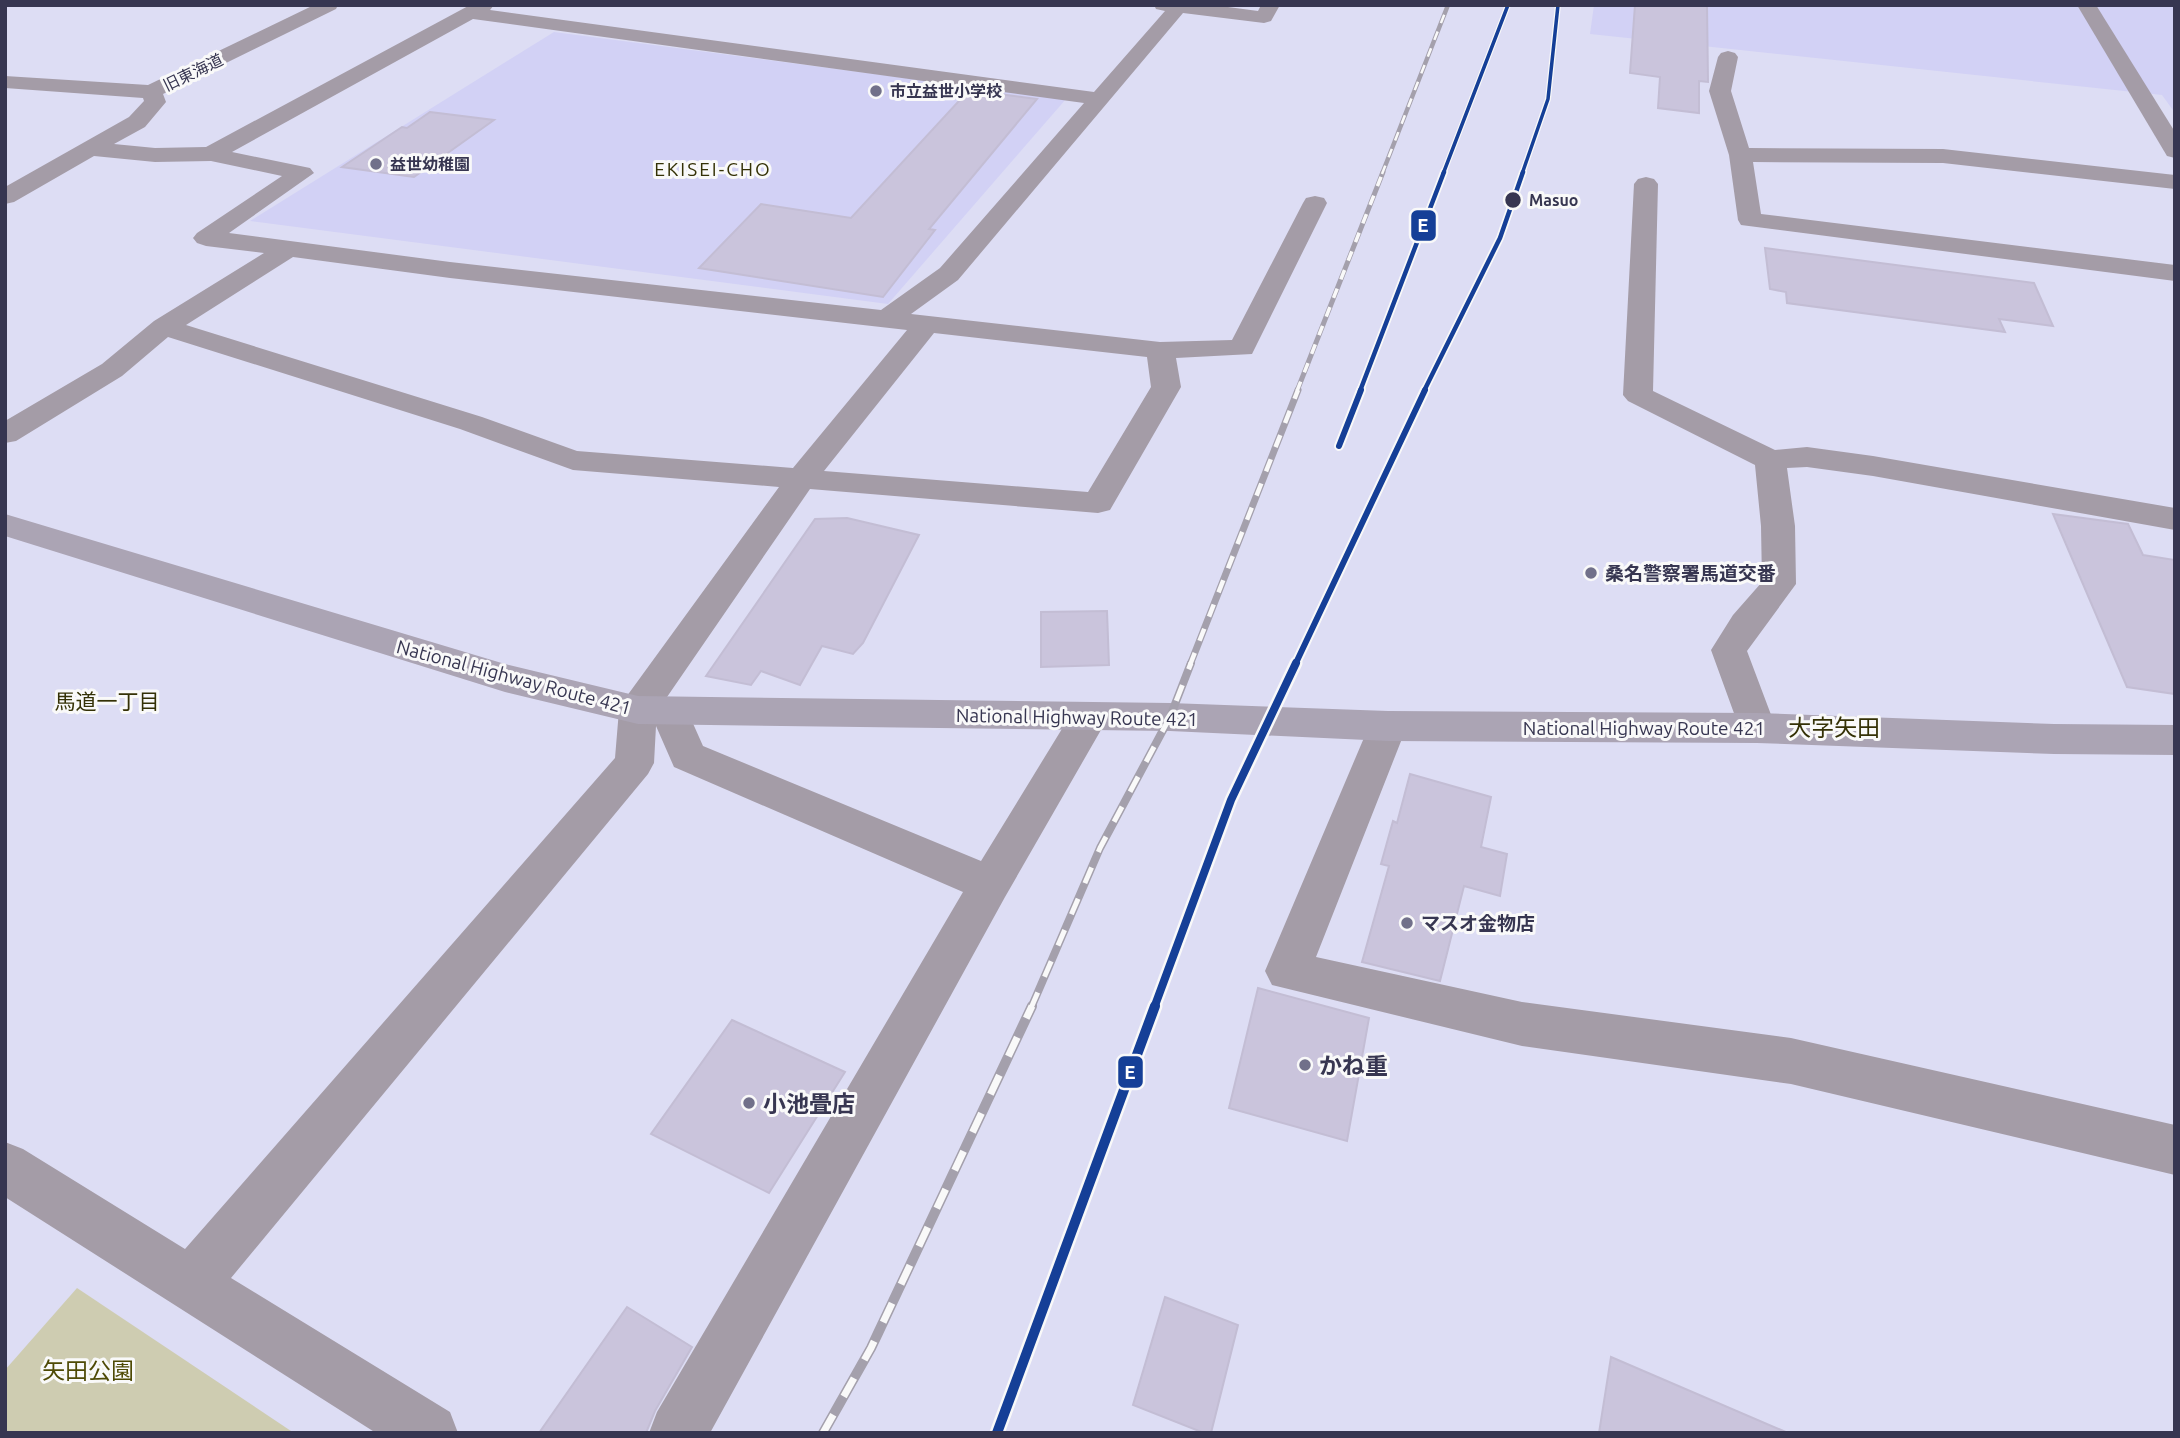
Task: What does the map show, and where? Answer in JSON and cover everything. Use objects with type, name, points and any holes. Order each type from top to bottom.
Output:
[{"type":"highway","name":"National Highway Route 421","points":[[5,525],[505,678],[654,711],[1090,716],[1388,726],[1757,728],[2054,739],[2175,740]]},
{"type":"street","name":"旧東海道","points":[[5,82],[151,92],[329,5]]},
{"type":"street","points":[[888,318],[950,274],[1099,99],[1170,6],[1264,17],[1271,5]]},
{"type":"street","points":[[2086,5],[2167,129],[2175,151]]},
{"type":"street","points":[[211,154],[477,9],[1099,99]]},
{"type":"street","points":[[1728,57],[1720,91],[1740,155],[1750,220],[2175,273]]},
{"type":"street","points":[[5,197],[137,122],[155,102],[151,92]]},
{"type":"street","points":[[92,149],[155,155],[211,154],[302,173],[206,238],[450,270],[1160,349],[1242,348],[1315,203]]},
{"type":"street","points":[[1740,155],[1943,156],[2175,182]]},
{"type":"street","points":[[1646,184],[1638,395],[1770,460],[1807,457],[1873,466],[2175,519]]},
{"type":"street","points":[[5,434],[112,370],[164,327],[290,247]]},
{"type":"street","points":[[191,1284],[634,763],[654,711],[800,480],[928,322]]},
{"type":"street","points":[[164,327],[471,423],[573,460],[1098,503],[1166,387],[1160,349]]},
{"type":"street","points":[[1757,728],[1729,650],[1746,624],[1779,584],[1778,526],[1770,460]]},
{"type":"street","points":[[654,711],[688,757],[990,884]]},
{"type":"street","points":[[678,1433],[990,884],[1090,716]]},
{"type":"street","points":[[1388,726],[1288,971],[1522,1024],[1791,1061],[2175,1150]]},
{"type":"street","points":[[5,1167],[429,1433]]},
{"type":"shaded area","points":[[1594,5],[2175,5],[2175,113],[2162,95],[1590,34]]},
{"type":"shaded area","points":[[554,32],[1066,99],[888,304],[250,221]]},
{"type":"green space","name":"矢田公園","points":[[77,1288],[294,1433],[5,1433],[5,1370]]},
{"type":"building","points":[[1635,5],[1707,5],[1708,82],[1699,81],[1699,113],[1658,108],[1660,77],[1630,73]]},
{"type":"building","points":[[969,90],[1037,99],[929,229],[935,230],[883,297],[699,268],[761,204],[851,218]]},
{"type":"building","points":[[430,112],[494,120],[414,177],[342,167],[402,127],[407,128]]},
{"type":"building","points":[[1765,248],[2034,283],[2053,326],[1999,319],[2005,332],[1787,303],[1786,292],[1770,289]]},
{"type":"building","points":[[2053,514],[2128,524],[2143,555],[2175,560],[2175,694],[2127,687]]},
{"type":"building","points":[[847,518],[919,535],[863,643],[853,654],[822,646],[800,685],[761,671],[751,685],[706,676],[815,519]]},
{"type":"building","points":[[1107,611],[1109,665],[1041,667],[1041,612]]},
{"type":"building","points":[[1410,774],[1491,797],[1481,847],[1507,854],[1500,896],[1464,886],[1440,981],[1362,962],[1389,866],[1381,864],[1393,821],[1397,823]]},
{"type":"building","points":[[1258,988],[1369,1018],[1347,1141],[1229,1108]]},
{"type":"building","name":"小池畳店","points":[[732,1020],[845,1072],[769,1193],[651,1134]]},
{"type":"building","points":[[1165,1297],[1238,1325],[1211,1433],[1204,1433],[1133,1405]]},
{"type":"building","points":[[627,1307],[692,1347],[655,1411],[646,1433],[539,1433]]},
{"type":"building","points":[[1611,1357],[1788,1433],[1599,1433]]},
{"type":"railway","points":[[1382,174],[1448,5]]},
{"type":"railway","points":[[1297,391],[1383,172]]},
{"type":"railway","points":[[1190,665],[1298,390]]},
{"type":"railway","points":[[1031,1008],[1100,848],[1170,717],[1191,663]]},
{"type":"railway","points":[[823,1433],[871,1348],[1032,1006]]},
{"type":"transit line","name":"E","points":[[1339,446],[1508,5]]},
{"type":"transit line","name":"E","points":[[997,1433],[1231,800],[1466,303],[1500,238],[1548,99],[1558,5]]},
{"type":"place","name":"市立益世小学校","points":[[876,91]]},
{"type":"place","name":"益世幼稚園","points":[[376,164]]},
{"type":"place","name":"Masuo","points":[[1513,200]]},
{"type":"place","name":"桑名警察署馬道交番","points":[[1591,573]]},
{"type":"place","name":"マスオ金物店","points":[[1407,923]]},
{"type":"place","name":"かね重","points":[[1305,1065]]},
{"type":"place","name":"小池畳店","points":[[749,1103]]},
{"type":"district","name":"EKISEI-CHO","points":[[713,169]]},
{"type":"district","name":"馬道一丁目","points":[[107,701]]},
{"type":"district","name":"大字矢田","points":[[1834,727]]}]
